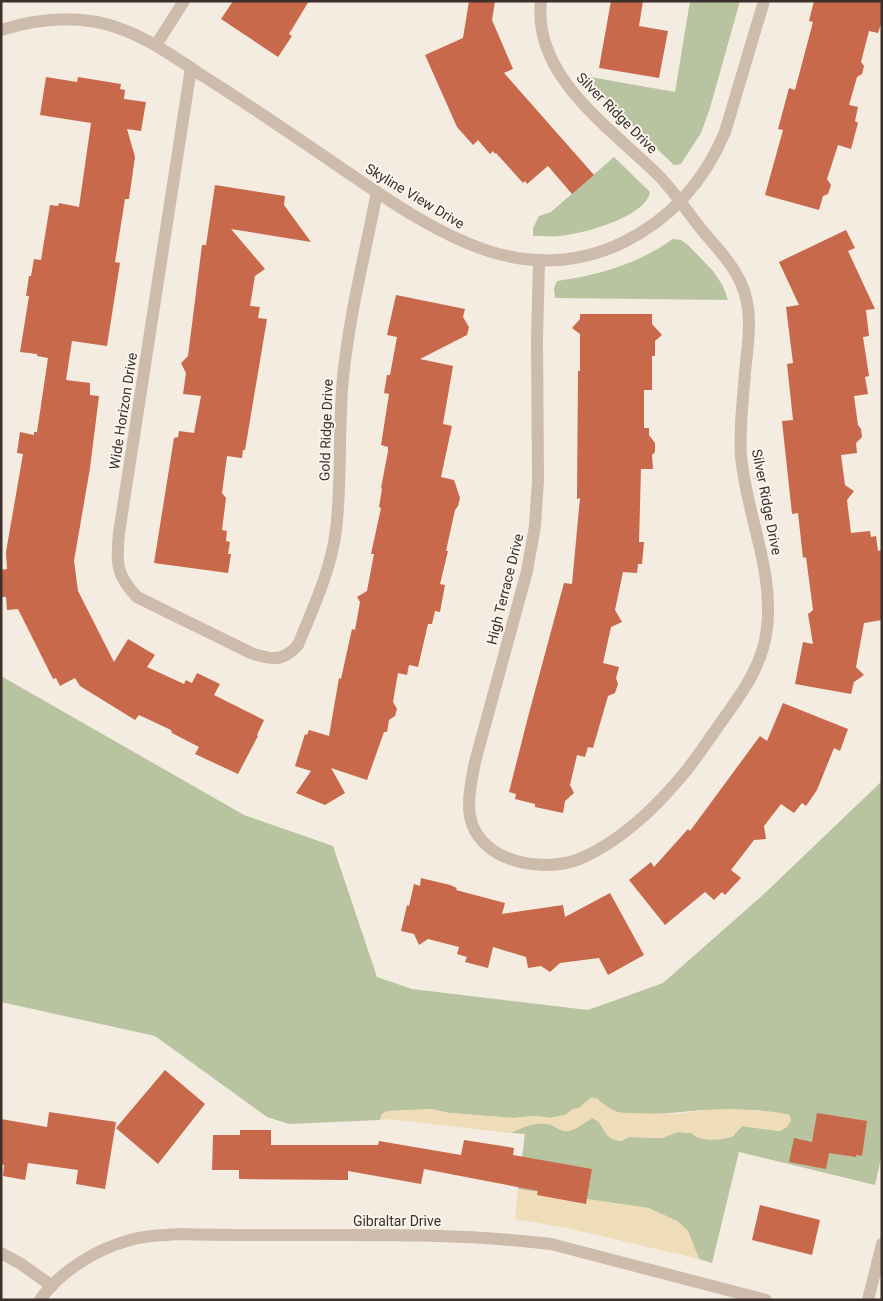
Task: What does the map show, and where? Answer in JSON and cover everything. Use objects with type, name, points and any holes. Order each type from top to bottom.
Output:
[{"type":"street","points":[[156,45],[184,1]]},
{"type":"street","name":"Silver Ridge Drive","points":[[468,800],[470,820],[475,832],[484,844],[514,860],[548,865],[565,863],[583,858],[608,844],[636,822],[683,775],[746,688],[763,652],[769,610],[767,586],[741,456],[742,401],[749,334],[748,301],[729,262],[681,201],[571,90],[556,70],[545,47],[541,28],[542,1]]},
{"type":"street","name":"Skyline View Drive","points":[[1,30],[40,20],[62,18],[99,23],[121,30],[156,45],[377,192],[461,242],[503,256],[539,260],[570,259],[618,245],[658,222],[681,201],[706,170],[725,132],[764,1]]},
{"type":"street","name":"Wide Horizon Drive","points":[[191,68],[119,533],[118,569],[125,585],[137,597],[251,653],[266,658],[281,658]]},
{"type":"street","name":"Gold Ridge Drive","points":[[281,658],[291,653],[298,645],[330,562],[336,531],[339,498],[343,380],[347,344],[377,192]]},
{"type":"street","name":"High Terrace Drive","points":[[468,800],[475,762],[527,571],[535,526],[538,480],[537,339],[539,260]]},
{"type":"street","name":"Gibraltar Drive","points":[[40,1300],[52,1286],[82,1261],[107,1248],[130,1240],[154,1235],[488,1237],[551,1244],[732,1296],[766,1300]]},
{"type":"street","points":[[868,1300],[882,1244]]},
{"type":"street","points":[[1,1253],[21,1264],[52,1286]]},
{"type":"green space","points":[[690,1],[740,1],[710,108],[701,133],[681,164],[674,165],[579,75],[675,92]]},
{"type":"green space","points":[[614,157],[650,192],[646,201],[626,216],[597,228],[570,235],[533,236],[533,228],[539,216],[551,212]]},
{"type":"green space","points":[[673,239],[681,240],[689,246],[713,271],[723,286],[728,300],[555,298],[554,288],[557,281],[603,272],[632,262]]},
{"type":"green space","points":[[1,676],[244,815],[333,846],[377,977],[412,989],[588,1010],[663,983],[765,893],[882,781],[882,1153],[875,1185],[739,1152],[712,1263],[699,1259],[688,1231],[677,1221],[648,1208],[518,1189],[525,1134],[511,1133],[526,1126],[543,1123],[568,1131],[593,1118],[599,1122],[607,1135],[621,1141],[629,1137],[661,1138],[678,1132],[691,1133],[699,1138],[724,1139],[733,1136],[742,1126],[780,1131],[791,1120],[789,1115],[758,1111],[725,1110],[635,1114],[612,1110],[596,1098],[565,1115],[550,1118],[534,1116],[514,1118],[449,1113],[432,1109],[388,1111],[382,1114],[380,1120],[289,1124],[267,1117],[155,1036],[1,1002]]},
{"type":"sand","points":[[592,1097],[616,1112],[677,1114],[702,1110],[732,1109],[775,1112],[789,1115],[791,1120],[787,1127],[780,1131],[742,1126],[733,1135],[724,1139],[711,1140],[699,1138],[691,1133],[678,1132],[661,1138],[629,1137],[621,1141],[607,1135],[599,1122],[593,1118],[568,1131],[543,1123],[526,1126],[511,1133],[389,1119],[380,1120],[382,1114],[388,1111],[432,1109],[449,1113],[514,1118],[534,1116],[550,1118],[565,1115],[573,1109],[579,1108]]},
{"type":"sand","points":[[518,1189],[648,1208],[677,1221],[688,1231],[699,1259],[567,1228],[515,1219]]},
{"type":"building","points":[[233,1],[309,1],[289,34],[292,36],[278,57],[221,19]]},
{"type":"building","points":[[469,1],[495,1],[492,20],[513,69],[504,73],[594,175],[572,194],[548,166],[527,184],[525,181],[523,183],[496,153],[493,151],[490,154],[478,140],[473,145],[457,127],[425,55],[463,38]]},
{"type":"building","points":[[611,1],[643,1],[639,26],[668,31],[659,78],[599,68]]},
{"type":"building","points":[[814,1],[882,1],[882,21],[878,33],[869,31],[861,62],[864,66],[862,74],[857,77],[849,105],[858,107],[855,121],[858,123],[851,149],[838,145],[827,179],[831,185],[828,194],[823,196],[819,210],[765,195],[783,130],[778,129],[789,88],[795,90],[813,22],[809,21]]},
{"type":"building","points":[[46,77],[77,82],[78,77],[121,84],[120,89],[125,90],[124,99],[146,102],[141,131],[127,129],[135,157],[129,199],[125,199],[115,262],[120,263],[107,346],[72,341],[66,380],[90,383],[90,395],[99,396],[90,468],[74,561],[78,591],[114,662],[128,639],[155,655],[147,667],[184,684],[186,680],[192,683],[197,673],[220,684],[214,695],[264,720],[258,736],[238,774],[195,754],[199,747],[172,733],[171,730],[139,715],[135,720],[80,686],[75,678],[60,686],[56,678],[53,679],[18,609],[7,610],[6,597],[1,597],[1,570],[7,569],[6,552],[23,454],[17,453],[20,432],[34,435],[34,432],[37,432],[48,358],[37,356],[37,354],[20,352],[29,296],[26,296],[29,276],[31,276],[34,259],[41,260],[50,205],[58,206],[59,203],[79,207],[91,123],[40,115]]},
{"type":"building","points":[[215,185],[285,196],[284,205],[311,242],[231,229],[265,269],[255,276],[250,306],[260,307],[258,318],[267,319],[245,450],[243,450],[242,458],[227,456],[222,493],[226,498],[222,530],[227,531],[226,541],[230,542],[228,554],[231,554],[228,573],[154,563],[174,438],[178,437],[179,431],[194,433],[201,396],[183,394],[186,373],[181,363],[188,356],[202,245],[206,245]]},
{"type":"building","points":[[846,230],[855,248],[848,251],[875,309],[866,310],[869,336],[863,337],[869,376],[865,377],[868,394],[854,396],[858,425],[861,429],[862,437],[856,443],[857,453],[841,455],[845,485],[854,491],[847,500],[851,533],[870,531],[871,537],[876,536],[878,551],[882,550],[882,620],[864,623],[856,667],[864,675],[854,682],[851,694],[795,684],[803,642],[813,644],[808,614],[813,610],[806,557],[803,558],[798,513],[792,514],[782,421],[793,420],[787,364],[793,363],[786,307],[799,305],[779,262]]},
{"type":"building","points":[[396,295],[465,309],[463,317],[469,327],[467,335],[420,359],[453,366],[443,424],[452,426],[441,477],[454,480],[460,498],[455,510],[440,584],[445,585],[440,612],[435,611],[432,624],[428,624],[418,667],[409,665],[407,675],[398,673],[393,702],[397,709],[395,716],[389,720],[387,732],[384,732],[367,780],[331,768],[345,793],[325,805],[296,793],[311,771],[295,766],[305,734],[307,735],[309,730],[329,736],[339,678],[341,679],[352,629],[355,630],[360,602],[357,597],[367,591],[374,554],[371,554],[381,508],[379,507],[381,488],[388,451],[388,447],[381,445],[389,394],[384,393],[387,375],[390,375],[397,337],[387,335]]},
{"type":"building","points":[[580,314],[652,314],[652,324],[662,335],[655,341],[655,356],[652,356],[652,390],[644,390],[644,428],[649,428],[649,435],[655,443],[655,452],[652,455],[653,469],[641,469],[639,542],[644,542],[642,564],[638,564],[637,573],[623,572],[615,610],[622,622],[611,627],[603,663],[619,667],[616,678],[618,684],[615,693],[608,696],[593,748],[588,747],[585,757],[577,755],[570,785],[574,793],[565,801],[563,813],[535,807],[535,804],[515,799],[516,794],[509,792],[564,583],[572,584],[580,498],[577,499],[580,334],[572,328],[580,319]]},
{"type":"building","points":[[783,703],[848,729],[840,751],[834,748],[817,790],[806,806],[802,803],[794,813],[781,804],[764,826],[766,839],[754,840],[731,870],[741,878],[725,895],[722,892],[714,900],[705,892],[665,925],[629,880],[651,862],[654,867],[688,829],[690,831],[760,736],[767,741]]},
{"type":"building","points":[[421,878],[450,885],[457,888],[456,890],[505,903],[502,914],[563,905],[565,917],[610,893],[644,955],[608,975],[599,958],[560,963],[550,972],[541,966],[528,968],[526,957],[493,947],[488,968],[465,962],[467,957],[457,954],[459,947],[428,939],[419,945],[414,934],[401,931],[414,884],[420,886]]},
{"type":"building","points":[[165,1070],[205,1104],[158,1164],[116,1128]]},
{"type":"building","points":[[49,1112],[116,1122],[105,1189],[76,1184],[78,1170],[28,1163],[25,1180],[3,1176],[4,1165],[1,1164],[1,1119],[47,1127]]},
{"type":"building","points":[[817,1113],[867,1121],[862,1156],[856,1155],[856,1157],[829,1153],[826,1169],[789,1162],[794,1138],[812,1142]]},
{"type":"building","points":[[240,1130],[271,1130],[271,1145],[378,1145],[379,1141],[461,1155],[464,1140],[514,1148],[513,1155],[592,1169],[586,1204],[537,1195],[538,1191],[424,1169],[421,1184],[348,1171],[348,1180],[239,1179],[239,1170],[212,1170],[213,1135],[240,1135]]},
{"type":"building","points":[[760,1205],[820,1220],[812,1255],[752,1240]]}]
